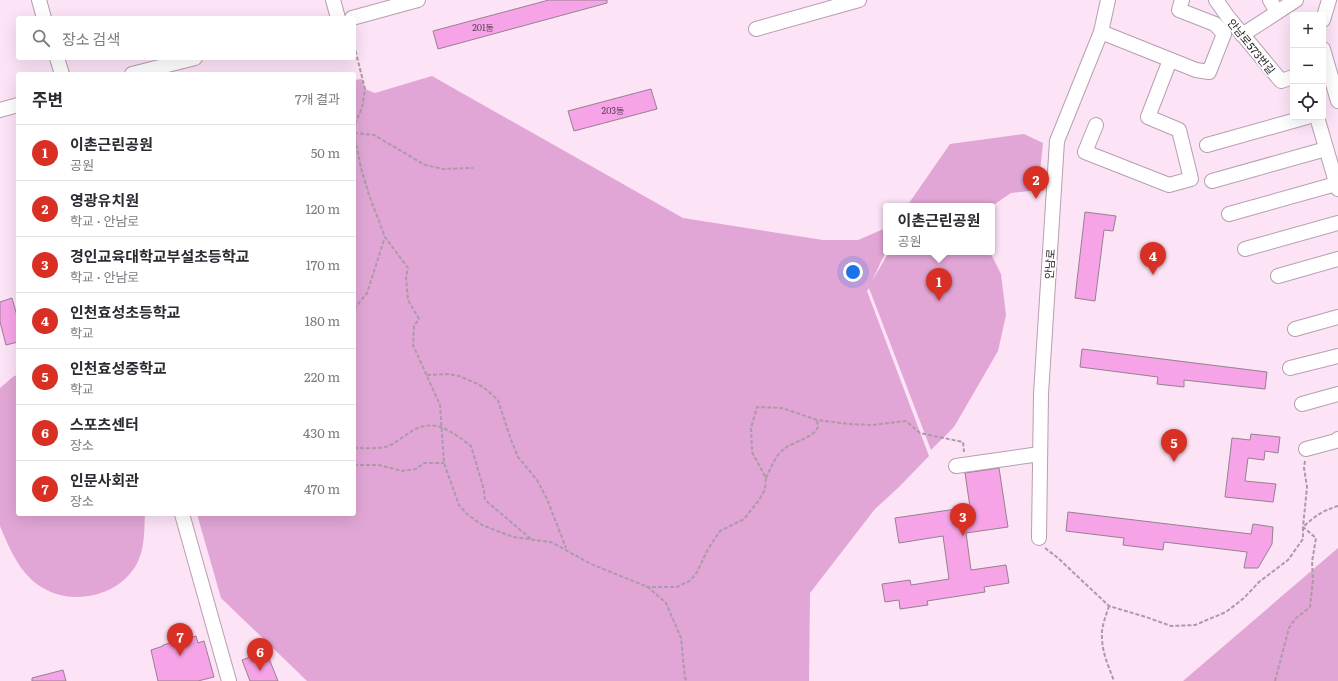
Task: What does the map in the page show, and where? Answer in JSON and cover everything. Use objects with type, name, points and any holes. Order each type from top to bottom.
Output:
[{"type":"street","points":[[39,0],[43,16]]},
{"type":"street","points":[[333,0],[337,16]]},
{"type":"street","points":[[356,17],[418,0]]},
{"type":"street","points":[[756,29],[859,0]]},
{"type":"street","name":"안남로","points":[[1039,538],[1041,394],[1057,141],[1102,32],[1108,0]]},
{"type":"street","points":[[1102,32],[1196,70],[1209,72],[1224,34],[1215,24],[1179,10],[1182,0]]},
{"type":"street","name":"안남로573번길","points":[[1216,0],[1280,81],[1290,78]]},
{"type":"street","points":[[1270,0],[1277,12]]},
{"type":"street","points":[[1242,34],[1296,0]]},
{"type":"street","points":[[1325,12],[1329,0]]},
{"type":"street","points":[[1326,59],[1338,100]]},
{"type":"street","points":[[58,60],[61,72]]},
{"type":"street","points":[[140,72],[187,60]]},
{"type":"street","points":[[1096,125],[1085,152],[1169,185],[1191,179],[1179,130],[1148,117],[1170,60]]},
{"type":"street","points":[[0,110],[16,106]]},
{"type":"street","points":[[1207,145],[1296,120]]},
{"type":"street","points":[[1229,214],[1337,186],[1318,120]]},
{"type":"street","points":[[1212,181],[1326,149]]},
{"type":"street","points":[[1245,249],[1338,223]]},
{"type":"street","points":[[1278,276],[1338,259]]},
{"type":"street","points":[[1295,329],[1338,317]]},
{"type":"street","points":[[1290,368],[1338,356]]},
{"type":"street","points":[[1302,404],[1338,394]]},
{"type":"street","points":[[1306,449],[1336,441],[1338,439]]},
{"type":"street","points":[[960,465],[1040,454]]},
{"type":"street","points":[[183,516],[229,681]]},
{"type":"path","points":[[356,53],[365,89],[362,108],[356,122]]},
{"type":"path","points":[[356,133],[374,135],[425,165],[443,169],[473,168]]},
{"type":"path","points":[[356,143],[361,168],[369,195],[385,237],[408,268],[406,276],[408,300],[418,319],[414,326],[413,345],[440,406],[444,463],[459,505],[467,514],[482,526],[513,537],[551,542],[567,549],[591,564],[645,586],[666,603],[681,638],[685,678],[687,681]]},
{"type":"path","points":[[356,307],[367,293],[385,237]]},
{"type":"path","points":[[427,375],[448,374],[459,376],[478,384],[498,400],[518,457],[537,480],[547,499],[567,549]]},
{"type":"path","points":[[766,478],[752,452],[751,428],[757,407],[782,408],[817,420],[848,424],[872,425],[906,420],[920,432],[963,442],[960,465]]},
{"type":"path","points":[[645,586],[677,587],[691,580],[720,531],[744,519],[759,500],[765,489],[766,478],[776,457],[794,442],[816,431],[819,424],[817,420]]},
{"type":"path","points":[[356,448],[385,447],[415,429],[424,426],[441,426],[460,437],[471,446],[484,490],[485,500],[532,540]]},
{"type":"path","points":[[1039,538],[1044,547],[1058,558],[1109,606],[1171,626],[1195,625],[1226,612],[1244,598],[1259,582],[1288,560],[1303,539],[1307,487],[1304,468],[1306,449]]},
{"type":"path","points":[[356,465],[379,465],[402,470],[416,469],[424,463],[444,463]]},
{"type":"path","points":[[1304,527],[1312,518],[1324,510],[1338,506]]},
{"type":"path","points":[[1275,681],[1289,628],[1295,619],[1310,607],[1313,580],[1312,562],[1316,538],[1304,527]]},
{"type":"path","points":[[1109,606],[1103,624],[1102,637],[1106,658],[1114,681]]},
{"type":"shaded area","points":[[432,76],[683,218],[823,240],[858,240],[883,229],[884,255],[872,281],[887,255],[992,255],[1001,274],[1006,315],[998,351],[954,427],[931,450],[869,288],[867,291],[929,456],[875,509],[810,593],[809,681],[307,681],[221,598],[198,516],[356,516],[356,80],[362,79],[365,89],[375,93]]},
{"type":"shaded area","points":[[1024,134],[1043,143],[1038,190],[1011,193],[995,204],[909,203],[950,144]]},
{"type":"shaded area","points":[[16,376],[16,516],[145,516],[143,542],[139,559],[132,571],[122,581],[110,589],[83,597],[69,597],[56,594],[43,588],[35,583],[22,569],[0,526],[0,388]]},
{"type":"shaded area","points":[[1338,548],[1338,681],[1183,681]]},
{"type":"building","points":[[549,0],[607,0],[607,3],[438,49],[433,31]]},
{"type":"building","points":[[651,89],[657,109],[574,131],[568,111]]},
{"type":"building","points":[[1085,212],[1116,216],[1113,231],[1104,230],[1095,301],[1075,298]]},
{"type":"building","points":[[12,298],[16,312],[16,342],[6,345],[0,322],[0,302]]},
{"type":"building","points":[[1082,349],[1267,372],[1265,389],[1184,380],[1184,387],[1157,384],[1158,377],[1080,367]]},
{"type":"building","points":[[1251,434],[1280,437],[1278,453],[1265,451],[1264,460],[1248,458],[1245,481],[1276,484],[1273,502],[1225,497],[1232,438],[1250,440]]},
{"type":"building","points":[[999,468],[1008,527],[966,533],[971,570],[1006,565],[1009,583],[984,587],[985,592],[927,601],[928,605],[900,609],[899,600],[885,602],[882,584],[910,580],[911,585],[949,579],[943,536],[899,543],[895,518],[970,507],[965,473]]},
{"type":"building","points":[[1068,512],[1251,534],[1253,524],[1273,527],[1272,544],[1258,568],[1244,568],[1247,552],[1164,542],[1163,550],[1123,545],[1124,538],[1066,531]]},
{"type":"building","points":[[196,636],[198,643],[204,641],[214,677],[198,681],[158,681],[151,650],[163,645]]},
{"type":"building","points":[[266,651],[278,681],[250,681],[242,660]]},
{"type":"building","points":[[63,670],[66,681],[32,681],[32,678]]},
{"type":"place","name":"영광유치원","points":[[1036,199]]},
{"type":"place","name":"인천효성초등학교","points":[[1153,275]]},
{"type":"place","name":"이촌근린공원","points":[[939,301]]},
{"type":"place","name":"인천효성중학교","points":[[1174,462]]},
{"type":"place","name":"경인교육대학교부설초등학교","points":[[963,536]]},
{"type":"place","name":"인문사회관","points":[[180,656]]},
{"type":"place","name":"스포츠센터","points":[[260,671]]}]
